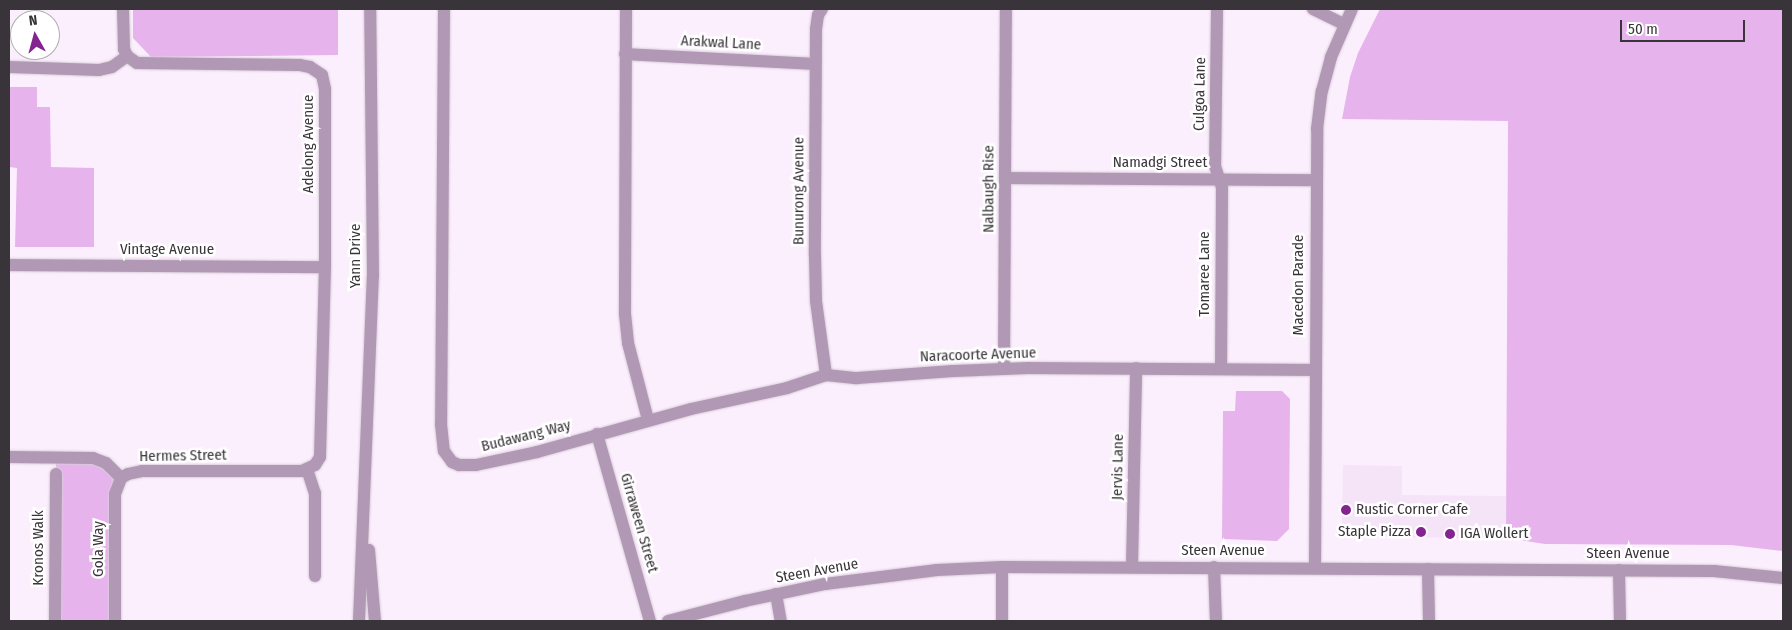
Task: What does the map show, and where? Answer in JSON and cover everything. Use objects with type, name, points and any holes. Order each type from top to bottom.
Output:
[{"type":"street","points":[[9,67],[99,70],[112,67],[127,56],[123,40],[123,9]]},
{"type":"street","name":"Yann Drive","points":[[359,621],[373,276],[370,9]]},
{"type":"street","name":"Budawang Way","points":[[444,9],[441,414],[444,451],[447,457],[459,465],[476,465],[537,452],[648,420]]},
{"type":"street","points":[[626,9],[625,314],[628,343],[648,420]]},
{"type":"street","name":"Bunurong Avenue","points":[[822,9],[817,22],[815,64],[816,292],[826,375]]},
{"type":"street","name":"Nalbaugh Rise","points":[[1004,368],[1006,9]]},
{"type":"street","name":"Culgoa Lane","points":[[1217,9],[1215,166],[1218,179]]},
{"type":"street","points":[[1313,9],[1344,24]]},
{"type":"street","name":"Macedon Parade","points":[[1315,568],[1315,180],[1317,129],[1322,91],[1331,56],[1352,9]]},
{"type":"street","name":"Arakwal Lane","points":[[625,54],[815,64]]},
{"type":"street","name":"Adelong Avenue","points":[[127,56],[137,63],[147,64],[300,65],[310,67],[322,75],[325,89],[322,448],[318,461],[307,469]]},
{"type":"street","name":"Namadgi Street","points":[[1005,178],[1315,180]]},
{"type":"street","name":"Tomaree Lane","points":[[1218,179],[1222,188],[1221,369]]},
{"type":"street","name":"Vintage Avenue","points":[[9,265],[325,267]]},
{"type":"street","name":"Naracoorte Avenue","points":[[648,420],[787,388],[826,375],[857,378],[1004,368],[1316,370]]},
{"type":"street","name":"Jervis Lane","points":[[1132,567],[1136,368]]},
{"type":"street","name":"Girraween Street","points":[[597,434],[650,621]]},
{"type":"street","name":"Hermes Street","points":[[9,457],[93,458],[106,463],[121,478],[128,474],[142,471],[307,469]]},
{"type":"street","points":[[307,469],[315,493],[314,576]]},
{"type":"street","name":"Kronos Walk","points":[[55,621],[56,474]]},
{"type":"street","name":"Gola Way","points":[[115,621],[116,494],[121,478]]},
{"type":"street","name":"Yann Drive","points":[[364,503],[375,621]]},
{"type":"street","points":[[1002,567],[1002,621]]},
{"type":"street","name":"Steen Avenue","points":[[668,621],[776,594],[876,577],[937,570],[1002,567],[1714,571],[1783,578]]},
{"type":"street","points":[[1214,567],[1216,621]]},
{"type":"street","points":[[1428,569],[1428,621]]},
{"type":"street","points":[[1619,570],[1620,621]]},
{"type":"street","points":[[776,594],[781,621]]},
{"type":"shaded area","points":[[133,9],[338,9],[338,55],[151,57],[133,38]]},
{"type":"shaded area","points":[[1380,9],[1783,9],[1783,551],[1731,545],[1545,544],[1506,538],[1508,121],[1342,119],[1350,77],[1358,53]]},
{"type":"shaded area","points":[[9,87],[37,87],[37,107],[50,107],[51,167],[94,168],[94,247],[15,247],[17,168],[9,167]]},
{"type":"shaded area","points":[[1236,391],[1282,391],[1290,399],[1289,529],[1277,541],[1222,539],[1223,411],[1235,411]]},
{"type":"shaded area","points":[[56,457],[88,457],[121,478],[115,621],[54,621]]},
{"type":"shaded area","points":[[1343,465],[1402,466],[1402,495],[1506,496],[1506,538],[1355,537],[1342,524]]},
{"type":"place","name":"Rustic Corner Cafe","points":[[1346,510]]},
{"type":"place","name":"Staple Pizza","points":[[1421,532]]},
{"type":"place","name":"IGA Wollert","points":[[1450,534]]}]
